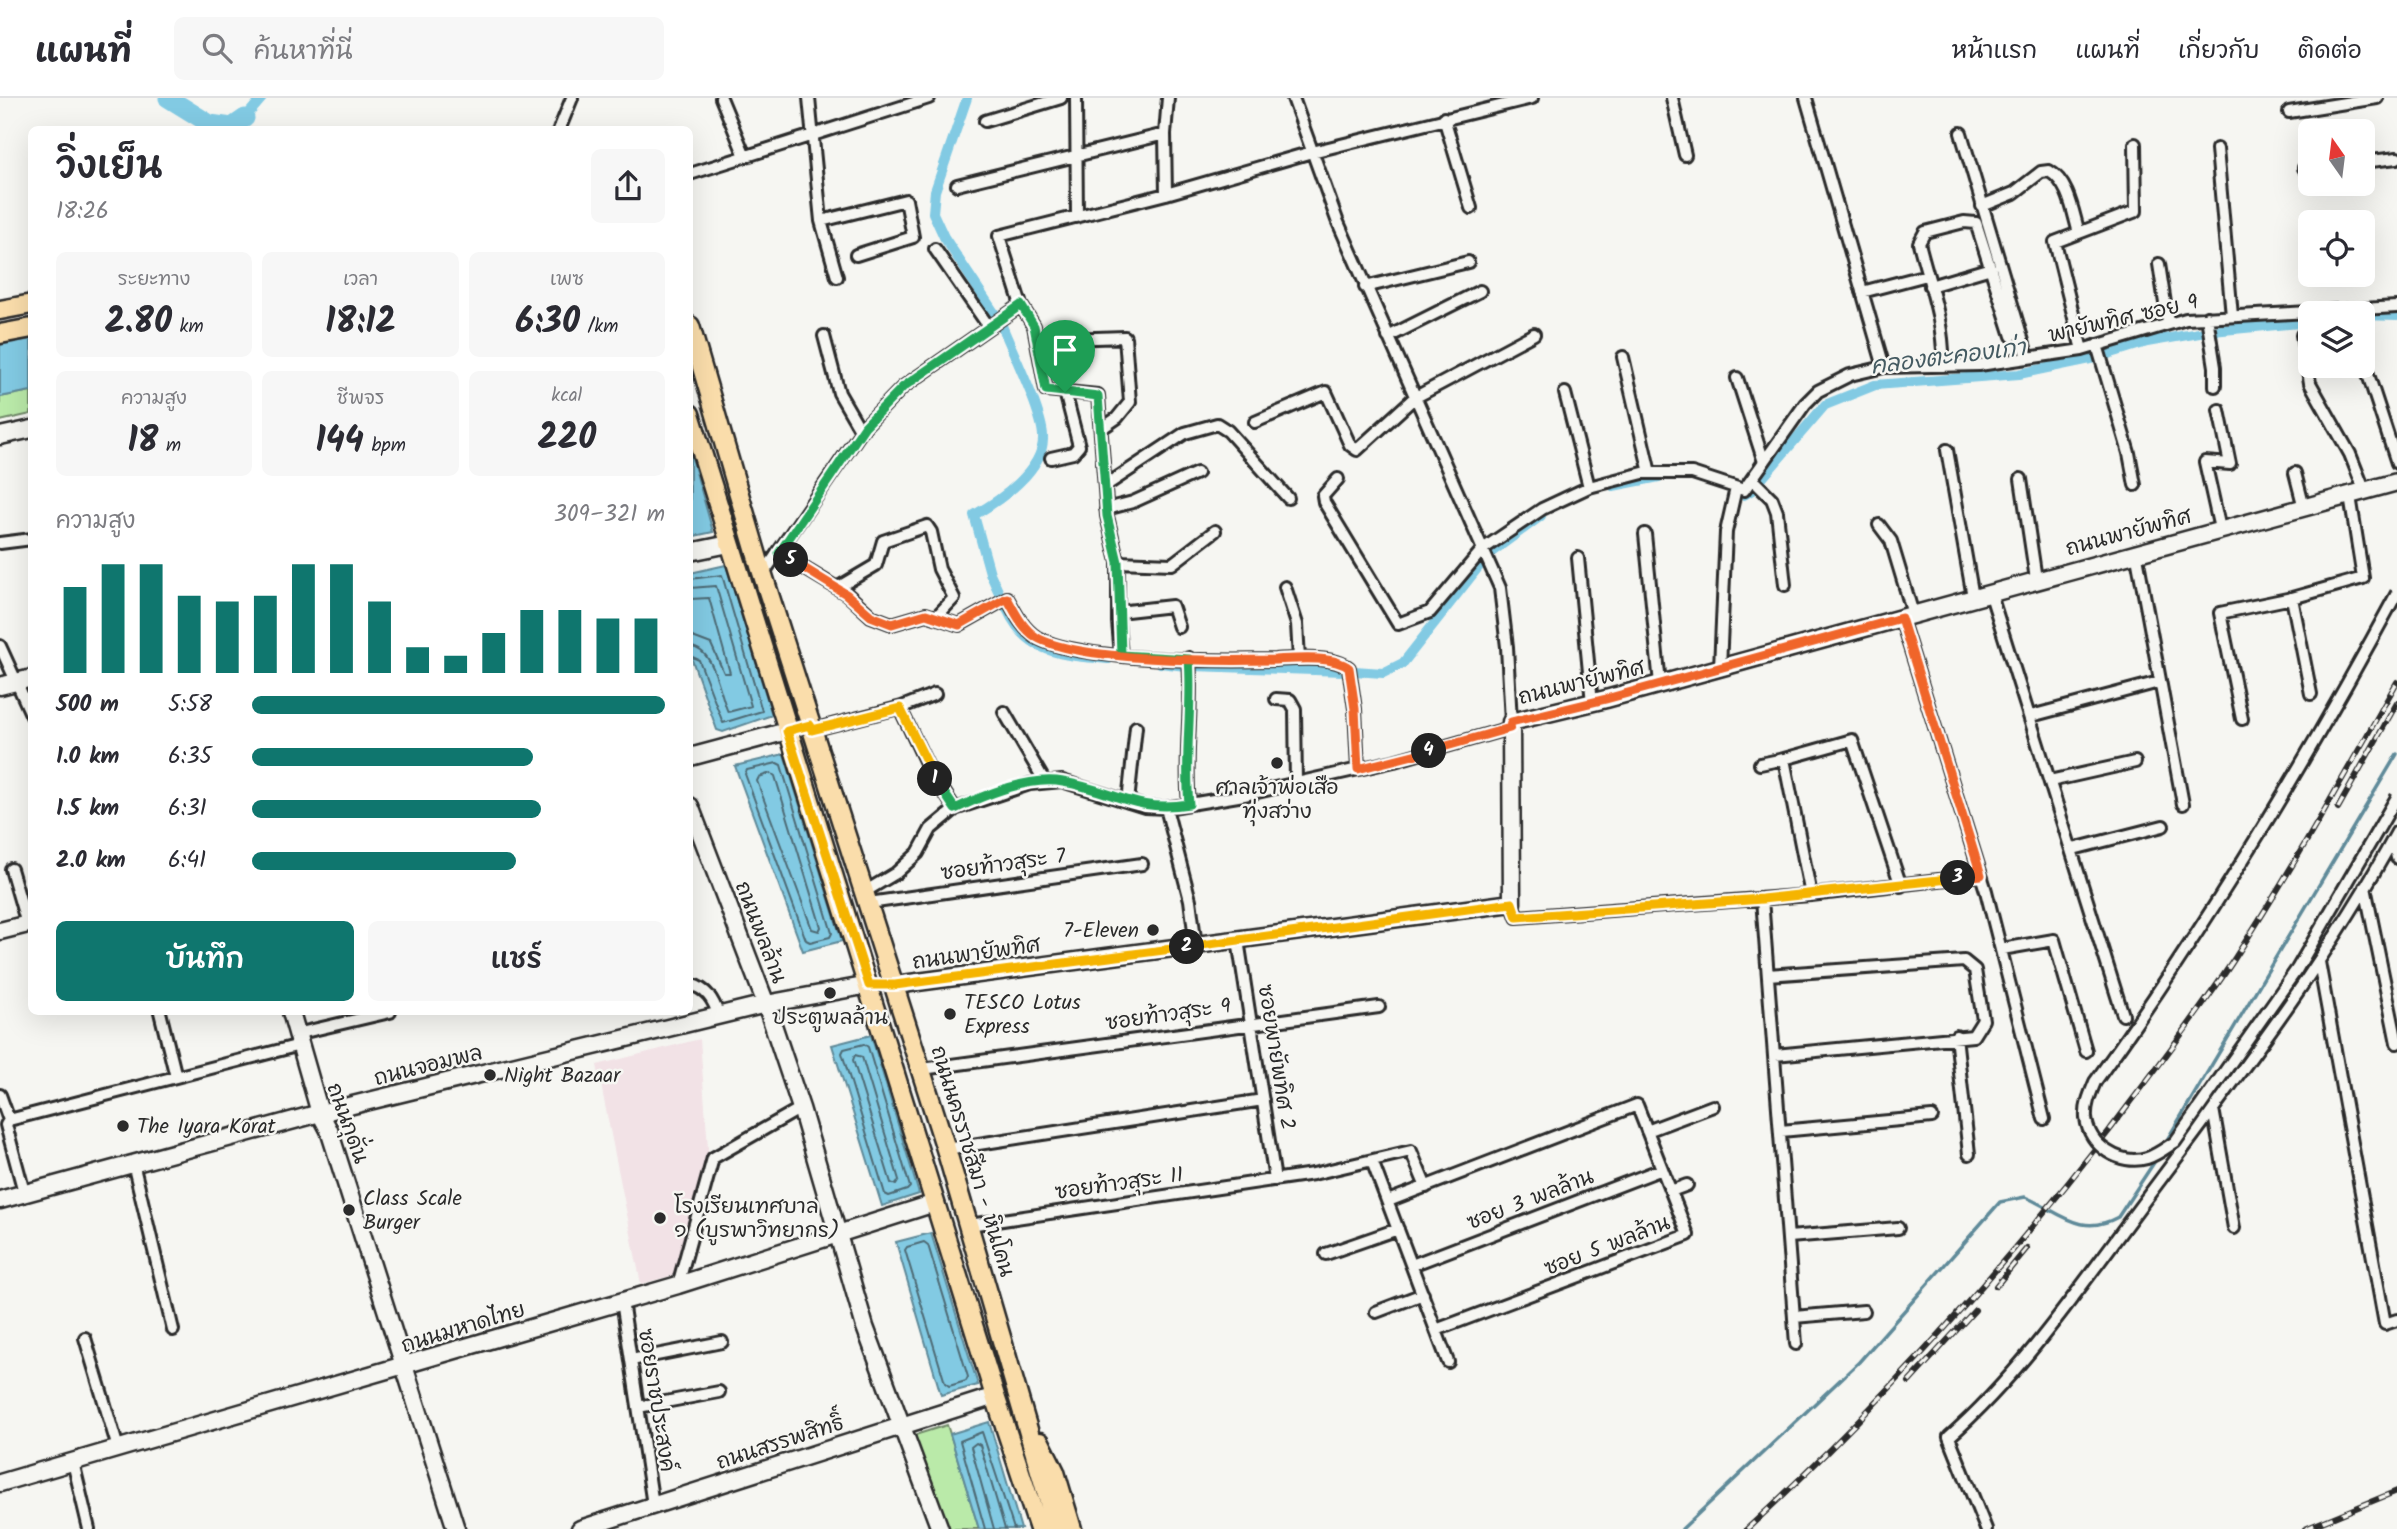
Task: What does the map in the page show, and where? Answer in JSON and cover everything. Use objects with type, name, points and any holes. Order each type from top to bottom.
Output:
[{"type":"main road","points":[[0,310],[28,305]]},
{"type":"main road","points":[[0,334],[28,329]]},
{"type":"main road","name":"ถนนนครราชสีมา - หินโคน","points":[[693,336],[763,574],[922,1069],[969,1225],[1022,1404],[1033,1478],[1057,1529]]},
{"type":"main road","points":[[693,424],[997,1404],[1013,1485],[1027,1529]]},
{"type":"main road","points":[[729,544],[752,538]]},
{"type":"main road","points":[[787,731],[811,728]]},
{"type":"main road","points":[[869,985],[895,985]]},
{"type":"main road","points":[[997,1404],[1033,1478],[1039,1529]]},
{"type":"main road","points":[[1022,1404],[1055,1472],[1072,1529]]},
{"type":"street","points":[[561,126],[572,98]]},
{"type":"street","points":[[721,98],[745,156]]},
{"type":"street","points":[[809,98],[821,221],[837,277]]},
{"type":"street","points":[[693,173],[929,98]]},
{"type":"street","points":[[985,121],[1061,98]]},
{"type":"street","points":[[1076,98],[1077,217]]},
{"type":"street","points":[[1166,194],[1165,134],[1168,98]]},
{"type":"street","points":[[867,897],[918,852],[931,830],[955,809],[998,793],[1045,782],[1062,781],[1128,802],[1166,807],[1189,804],[1358,769],[1510,725],[1507,646],[1500,588],[1365,287],[1293,98]]},
{"type":"street","points":[[1121,655],[1118,562],[1106,509],[1098,396],[1046,390],[1034,326],[1021,305],[999,236],[1166,194],[1444,118],[1488,103],[1532,98]]},
{"type":"street","points":[[1672,98],[1685,155]]},
{"type":"street","points":[[1806,98],[1884,367]]},
{"type":"street","points":[[2289,112],[2377,98]]},
{"type":"street","points":[[1444,118],[1471,208]]},
{"type":"street","points":[[1961,133],[2028,358]]},
{"type":"street","points":[[957,185],[1165,134]]},
{"type":"street","points":[[2082,350],[2056,242],[2136,211],[2135,144]]},
{"type":"street","points":[[2217,149],[2232,316]]},
{"type":"street","points":[[2375,161],[2397,159]]},
{"type":"street","points":[[1982,206],[2014,193],[2042,172],[2049,171],[2056,175],[2066,192],[2079,233]]},
{"type":"street","points":[[821,221],[906,200],[913,237],[856,255]]},
{"type":"street","points":[[1943,366],[1944,346],[1919,243],[1920,235],[1970,221],[1976,223],[2012,336]]},
{"type":"street","points":[[935,249],[989,327]]},
{"type":"street","points":[[1365,287],[1468,262]]},
{"type":"street","points":[[2159,264],[2168,323]]},
{"type":"street","points":[[1862,292],[1991,268]]},
{"type":"street","points":[[1388,337],[1480,291]]},
{"type":"street","points":[[763,574],[861,431],[903,387],[1021,305]]},
{"type":"street","name":"พายัพทิศ ซอย 9","points":[[2375,309],[2397,307]]},
{"type":"street","name":"พายัพทิศ ซอย 9","points":[[1720,667],[1726,531],[1740,489],[1752,479],[1805,404],[1818,391],[1850,375],[1884,367],[1943,366],[2028,358],[2082,350],[2168,323],[2207,317],[2298,313]]},
{"type":"street","points":[[2207,317],[2215,367],[2215,386]]},
{"type":"street","points":[[1255,422],[1326,392],[1350,445],[1356,450],[1414,397],[1534,334]]},
{"type":"street","points":[[824,336],[839,393],[861,431]]},
{"type":"street","points":[[1037,340],[1125,337],[1129,404],[1117,418],[1101,429]]},
{"type":"street","points":[[2097,345],[2129,453],[2135,485]]},
{"type":"street","points":[[1623,357],[1650,473]]},
{"type":"street","points":[[1737,378],[1764,462]]},
{"type":"street","points":[[2242,719],[2220,613],[2292,598],[2363,578],[2358,494],[2350,454],[2310,378]]},
{"type":"street","points":[[2369,378],[2397,463]]},
{"type":"street","points":[[1051,458],[1073,453],[1079,446],[1065,392]]},
{"type":"street","points":[[1565,393],[1589,486]]},
{"type":"street","points":[[2219,410],[2230,464],[2205,462],[2220,529]]},
{"type":"street","points":[[1105,486],[1185,433],[1217,424],[1228,431],[1288,498]]},
{"type":"street","points":[[0,436],[28,430]]},
{"type":"street","points":[[1947,450],[1973,597]]},
{"type":"street","points":[[1106,509],[1133,502],[1197,473]]},
{"type":"street","points":[[1338,479],[1323,496],[1324,502],[1398,624],[1430,611],[1483,549],[1542,509],[1589,486],[1650,473],[1692,473],[1740,489]]},
{"type":"street","points":[[2295,473],[2304,508]]},
{"type":"street","points":[[1752,479],[1772,499],[1777,512],[1785,585]]},
{"type":"street","points":[[2021,479],[2036,579]]},
{"type":"street","name":"ถนนพายัพทิศ","points":[[895,985],[1512,903],[1510,725],[2136,551],[2397,482]]},
{"type":"street","points":[[1880,524],[1891,541],[1907,616],[2002,949],[2045,1119]]},
{"type":"street","points":[[837,588],[876,565],[883,541],[927,526],[931,531],[937,564],[954,598],[936,617]]},
{"type":"street","points":[[1118,562],[1172,565],[1215,531]]},
{"type":"street","points":[[1645,534],[1660,684]]},
{"type":"street","points":[[0,543],[28,540]]},
{"type":"street","points":[[693,551],[729,544]]},
{"type":"street","points":[[2136,551],[2183,804]]},
{"type":"street","points":[[779,553],[837,588],[871,616],[892,624],[926,614],[959,625],[1007,598],[1023,624],[1035,636],[1071,651],[1189,659],[1299,659],[1343,663],[1349,668],[1355,709],[1358,769]]},
{"type":"street","points":[[1578,558],[1592,703]]},
{"type":"street","points":[[1285,587],[1297,624],[1299,659]]},
{"type":"street","points":[[1990,592],[2123,1015]]},
{"type":"street","points":[[2397,593],[2283,800],[2170,978],[2095,1082],[2087,1099],[2086,1119],[2095,1141],[2108,1152],[2130,1159],[2146,1158],[2175,1142],[2297,969],[2397,797]]},
{"type":"street","points":[[2292,598],[2311,694]]},
{"type":"street","points":[[1118,612],[1172,606],[1179,627]]},
{"type":"street","points":[[0,646],[8,684],[28,711]]},
{"type":"street","points":[[1189,659],[1192,697],[1187,775],[1189,804]]},
{"type":"street","points":[[8,684],[28,679]]},
{"type":"street","points":[[2031,716],[2160,682]]},
{"type":"street","points":[[811,728],[900,708],[935,694]]},
{"type":"street","points":[[1276,699],[1290,700],[1295,709],[1296,783]]},
{"type":"street","points":[[900,708],[921,754],[955,809]]},
{"type":"street","points":[[1004,712],[1045,782]]},
{"type":"street","points":[[1128,802],[1136,727]]},
{"type":"street","points":[[693,756],[787,731]]},
{"type":"street","points":[[1760,764],[1852,740],[1901,886]]},
{"type":"street","points":[[1784,759],[1811,895]]},
{"type":"street","points":[[2050,781],[2135,762]]},
{"type":"street","points":[[1166,807],[1190,900],[1196,946]]},
{"type":"street","name":"ถนนพลล้าน","points":[[693,814],[766,1004],[801,1108],[838,1235]]},
{"type":"street","points":[[2073,849],[2162,826]]},
{"type":"street","points":[[2395,836],[2397,858]]},
{"type":"street","points":[[1986,1529],[1949,1437],[1985,1401],[2084,1285],[2319,962],[2395,836]]},
{"type":"street","name":"ซอยท้าวสุระ 7","points":[[867,897],[1142,864]]},
{"type":"street","points":[[11,869],[28,920]]},
{"type":"street","points":[[1512,903],[1517,917],[1811,895],[1981,875]]},
{"type":"street","points":[[2365,887],[2397,1043]]},
{"type":"street","points":[[1762,899],[1796,1344]]},
{"type":"street","points":[[0,931],[28,923]]},
{"type":"street","name":"ซอยพายัพทิศ 2","points":[[1238,940],[1275,1180]]},
{"type":"street","points":[[2002,949],[2054,940],[2087,1051]]},
{"type":"street","points":[[1768,975],[1964,961],[1975,970],[1983,1020],[1973,1036],[1775,1055]]},
{"type":"street","points":[[2319,962],[2385,1324],[2397,1320]]},
{"type":"street","points":[[693,985],[702,987],[707,993],[719,1016]]},
{"type":"street","name":"ถนนจอมพล","points":[[0,1200],[320,1113],[766,1004],[869,985]]},
{"type":"street","name":"ซอยท้าวสุระ 9","points":[[922,1069],[1251,1022],[1379,1007]]},
{"type":"street","points":[[161,1015],[176,1077]]},
{"type":"street","name":"ถนนกุดั่น","points":[[292,1015],[320,1113],[329,1130],[407,1366],[457,1529]]},
{"type":"street","points":[[24,1192],[6,1125],[9,1120],[176,1077],[380,1015]]},
{"type":"street","points":[[1956,1037],[1969,1154]]},
{"type":"street","points":[[0,1095],[9,1120]]},
{"type":"street","points":[[946,1149],[1262,1100]]},
{"type":"street","name":"ซอย 5 พลล้าน","points":[[1388,1201],[1637,1105],[1688,1235],[1436,1330]]},
{"type":"street","points":[[1647,1131],[1713,1106]]},
{"type":"street","points":[[678,1285],[713,1158],[801,1108]]},
{"type":"street","points":[[2213,1109],[2234,1228]]},
{"type":"street","points":[[1781,1131],[1931,1117]]},
{"type":"street","name":"ซอยท้าวสุระ 11","points":[[969,1225],[1275,1180],[1411,1151],[1426,1187]]},
{"type":"street","points":[[1372,1161],[1448,1362]]},
{"type":"street","points":[[134,1163],[173,1330]]},
{"type":"street","name":"ซอย 3 พลล้าน","points":[[1412,1265],[1662,1169]]},
{"type":"street","points":[[1671,1191],[1687,1185]]},
{"type":"street","name":"ถนนมหาดไทย","points":[[2,1478],[73,1462],[407,1366],[678,1285],[936,1203]]},
{"type":"street","points":[[1788,1237],[1898,1228]]},
{"type":"street","points":[[1326,1254],[1398,1229]]},
{"type":"street","points":[[838,1235],[865,1327],[940,1529]]},
{"type":"street","points":[[1376,1312],[1423,1294]]},
{"type":"street","name":"ซอยราชประสงค์","points":[[622,1301],[653,1505]]},
{"type":"street","points":[[1794,1317],[1864,1311]]},
{"type":"street","points":[[85,1338],[118,1448]]},
{"type":"street","points":[[631,1360],[722,1342]]},
{"type":"street","points":[[638,1407],[719,1392]]},
{"type":"street","name":"ถนนสรรพสิทธิ์","points":[[580,1529],[902,1424],[997,1404]]},
{"type":"street","points":[[73,1462],[89,1529]]},
{"type":"shaded area","name":"โรงเรียนเทศบาล ๑ (บูรพาวิทยากร)","points":[[700,1039],[709,1161],[678,1274],[641,1284],[597,1065]]},
{"type":"green space","points":[[28,392],[28,415],[0,421],[0,397]]},
{"type":"green space","points":[[947,1425],[979,1529],[943,1529],[915,1435]]},
{"type":"water","points":[[28,340],[28,392],[0,397],[0,345]]},
{"type":"water","points":[[693,462],[713,532],[693,536]]},
{"type":"water","points":[[726,565],[772,715],[723,732],[717,730],[693,662],[693,572]]},
{"type":"water","points":[[784,754],[842,941],[803,951],[735,766]]},
{"type":"water","points":[[871,1035],[919,1194],[882,1206],[832,1045]]},
{"type":"water","points":[[931,1233],[978,1385],[941,1395],[896,1242]]},
{"type":"water","points":[[989,1422],[1021,1529],[979,1529],[950,1434]]},
{"type":"waterway","name":"คลองตะคองเก่า","points":[[168,98],[210,124],[225,126]]},
{"type":"waterway","name":"คลองตะคองเก่า","points":[[245,118],[262,98]]},
{"type":"waterway","name":"คลองตะคองเก่า","points":[[967,98],[935,191],[933,213],[944,237],[997,317]]},
{"type":"waterway","name":"คลองตะคองเก่า","points":[[233,126],[245,118]]},
{"type":"waterway","name":"คลองตะคองเก่า","points":[[2375,315],[2397,316]]},
{"type":"waterway","name":"คลองตะคองเก่า","points":[[999,593],[990,573],[974,515],[996,502],[1029,472],[1042,449],[1043,436],[1032,396],[1001,323]]},
{"type":"waterway","name":"คลองตะคองเก่า","points":[[2212,331],[2298,323]]},
{"type":"waterway","name":"คลองตะคองเก่า","points":[[2105,355],[2147,342],[2205,332]]},
{"type":"waterway","name":"คลองตะคองเก่า","points":[[1759,482],[1825,405],[1875,385],[2019,374],[2095,358]]},
{"type":"waterway","name":"คลองตะคองเก่า","points":[[1613,486],[1659,477]]},
{"type":"waterway","name":"คลองตะคองเก่า","points":[[1740,493],[1744,495],[1754,489]]},
{"type":"waterway","name":"คลองตะคองเก่า","points":[[1489,554],[1541,516]]},
{"type":"waterway","name":"คลองตะคองเก่า","points":[[1354,671],[1383,673],[1403,663],[1484,560]]},
{"type":"waterway","name":"คลองตะคองเก่า","points":[[1007,609],[1025,635],[1048,650],[1109,659]]},
{"type":"waterway","name":"คลองตะคองเก่า","points":[[1160,663],[1186,666]]},
{"type":"waterway","name":"คลองตะคองเก่า","points":[[1193,666],[1344,671]]},
{"type":"waterway","points":[[2164,1145],[2397,754]]},
{"type":"waterway","points":[[1682,1529],[1859,1362],[2000,1202],[2025,1197],[2081,1224],[2104,1223],[2118,1217],[2157,1158]]},
{"type":"railway","points":[[1747,1529],[1844,1435],[1936,1338],[2025,1236],[2109,1131],[2188,1026],[2255,927],[2397,682]]},
{"type":"railway","points":[[2338,808],[2397,703]]},
{"type":"railway","points":[[1996,1286],[2027,1248]]},
{"type":"railway","points":[[1909,1382],[1975,1310]]},
{"type":"railway","points":[[2305,1529],[2397,1491]]},
{"type":"place","name":"ศาลเจ้าพ่อเสือ ทุ่งสว่าง","points":[[1277,763]]},
{"type":"place","name":"7-Eleven","points":[[1153,930]]},
{"type":"place","name":"ประตูพลล้าน","points":[[830,993]]},
{"type":"place","name":"TESCO Lotus Express","points":[[950,1014]]},
{"type":"place","name":"Night Bazaar","points":[[490,1075]]},
{"type":"place","name":"The Iyara Korat","points":[[123,1126]]},
{"type":"place","name":"Class Scale Burger","points":[[349,1210]]},
{"type":"place","name":"โรงเรียนเทศบาล ๑ (บูรพาวิทยากร)","points":[[660,1218]]},
{"type":"route","points":[[1065,392],[1046,390],[1034,326],[1021,305],[903,387],[865,426],[779,553],[846,594],[871,616],[892,624],[926,614],[959,625],[1007,598],[1023,624],[1035,636],[1071,651],[1121,655],[1233,661],[1299,659],[1343,663],[1349,668],[1355,709],[1358,769],[1510,728],[1511,722],[1606,699],[1901,618],[1981,875],[1811,895],[1517,917],[1512,903],[895,985],[869,985],[787,731],[810,725],[812,730],[900,708],[915,743],[955,809],[969,802],[1030,784],[1062,781],[1145,807],[1189,804],[1187,775],[1192,697],[1189,659],[1121,655],[1118,562],[1107,516],[1098,396],[1065,392]]}]
